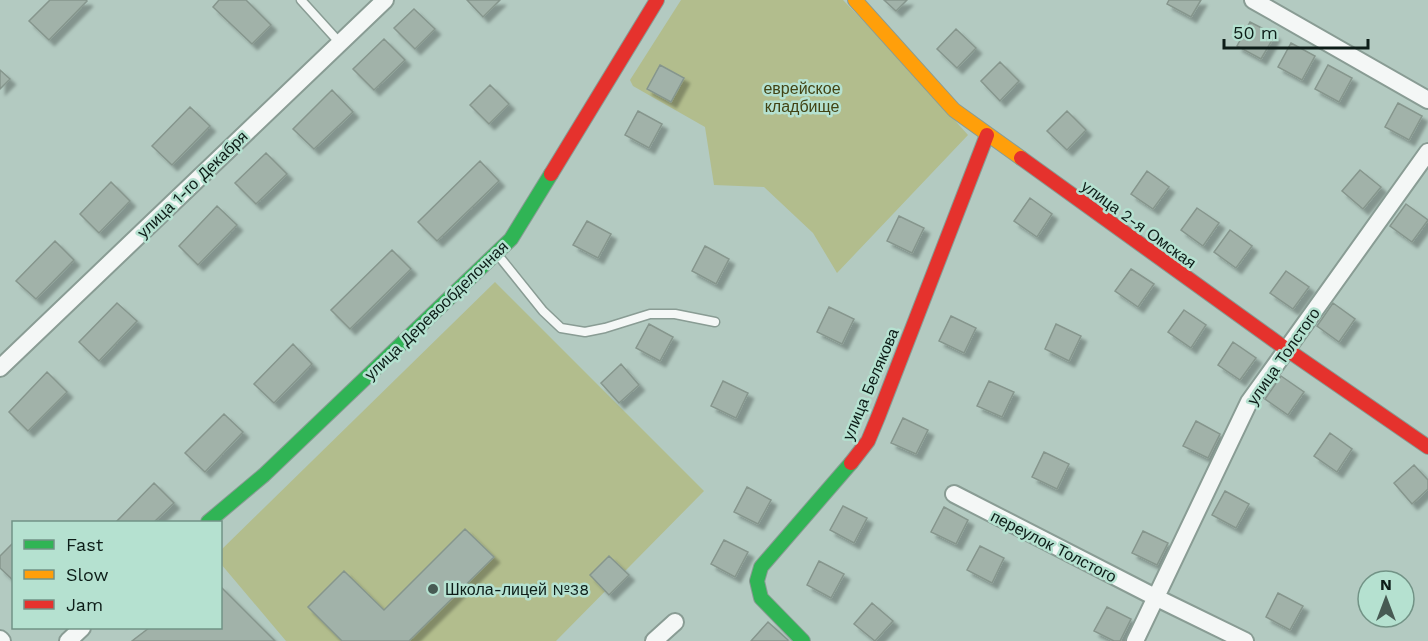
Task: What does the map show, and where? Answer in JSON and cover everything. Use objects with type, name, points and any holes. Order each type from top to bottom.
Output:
[{"type":"street","name":"улица 1-го Декабря","points":[[0,368],[385,0]]},
{"type":"street","name":"улица Деревообделочная","points":[[209,521],[264,475],[511,239],[657,0]]},
{"type":"street","name":"улица 2-я Омская","points":[[855,0],[954,110],[1286,349],[1428,447]]},
{"type":"street","points":[[1253,0],[1428,100]]},
{"type":"street","name":"улица Белякова","points":[[804,641],[761,598],[757,581],[761,567],[868,441],[987,135]]},
{"type":"street","name":"улица Толстого","points":[[1135,641],[1249,402],[1428,152]]},
{"type":"street","name":"переулок Толстого","points":[[954,494],[1245,641]]},
{"type":"street","points":[[654,641],[675,622]]},
{"type":"street","points":[[68,641],[80,629]]},
{"type":"lane","points":[[301,0],[339,42]]},
{"type":"lane","points":[[495,253],[543,311],[561,328],[585,332],[650,314],[675,314],[715,322]]},
{"type":"green space","name":"еврейское кладбище","points":[[681,0],[843,0],[968,135],[837,273],[813,233],[764,187],[714,185],[705,127],[633,86],[630,80]]},
{"type":"green space","points":[[495,282],[704,491],[556,641],[286,641],[222,565],[222,549]]},
{"type":"building","points":[[50,0],[87,1],[49,40],[29,21]]},
{"type":"building","points":[[219,0],[246,0],[271,25],[252,44],[213,7]]},
{"type":"building","points":[[467,0],[500,0],[483,17]]},
{"type":"building","points":[[884,0],[907,0],[896,11]]},
{"type":"building","points":[[1169,0],[1201,0],[1191,17],[1167,4]]},
{"type":"building","points":[[414,9],[435,29],[415,49],[394,28]]},
{"type":"building","points":[[1250,22],[1275,35],[1261,59],[1237,46]]},
{"type":"building","points":[[956,29],[976,48],[957,68],[937,49]]},
{"type":"building","points":[[384,39],[405,60],[374,90],[353,69]]},
{"type":"building","points":[[1291,43],[1315,56],[1302,80],[1278,67]]},
{"type":"building","points":[[1000,62],[1019,81],[1000,101],[981,81]]},
{"type":"building","points":[[660,65],[684,78],[671,102],[647,89]]},
{"type":"building","points":[[1328,65],[1352,78],[1339,102],[1315,89]]},
{"type":"building","points":[[0,70],[10,79],[0,89]]},
{"type":"building","points":[[490,85],[509,104],[489,124],[470,105]]},
{"type":"building","points":[[332,90],[353,112],[314,149],[293,129]]},
{"type":"building","points":[[1398,103],[1422,116],[1409,140],[1385,127]]},
{"type":"building","points":[[190,107],[210,126],[172,165],[152,146]]},
{"type":"building","points":[[638,111],[662,124],[649,148],[625,135]]},
{"type":"building","points":[[1067,111],[1086,130],[1067,150],[1047,131]]},
{"type":"building","points":[[266,153],[287,174],[256,204],[235,183]]},
{"type":"building","points":[[480,161],[499,181],[437,241],[418,222]]},
{"type":"building","points":[[1360,170],[1381,187],[1363,209],[1342,191]]},
{"type":"building","points":[[1147,171],[1169,187],[1153,209],[1131,194]]},
{"type":"building","points":[[111,182],[130,201],[99,233],[80,214]]},
{"type":"building","points":[[1030,198],[1052,214],[1037,237],[1014,221]]},
{"type":"building","points":[[1406,204],[1428,220],[1412,242],[1390,226]]},
{"type":"building","points":[[217,206],[237,225],[198,265],[179,246]]},
{"type":"building","points":[[1197,208],[1219,223],[1203,246],[1181,230]]},
{"type":"building","points":[[899,216],[924,228],[912,253],[887,241]]},
{"type":"building","points":[[587,221],[611,234],[598,258],[573,245]]},
{"type":"building","points":[[1230,230],[1252,246],[1236,268],[1214,252]]},
{"type":"building","points":[[55,241],[74,260],[36,299],[16,281]]},
{"type":"building","points":[[705,246],[729,259],[716,284],[692,271]]},
{"type":"building","points":[[392,250],[411,269],[350,329],[331,310]]},
{"type":"building","points":[[1131,269],[1154,284],[1138,307],[1115,291]]},
{"type":"building","points":[[1286,271],[1309,287],[1293,309],[1270,293]]},
{"type":"building","points":[[117,303],[137,321],[99,361],[79,342]]},
{"type":"building","points":[[1333,303],[1355,319],[1339,342],[1317,326]]},
{"type":"building","points":[[829,307],[854,319],[842,344],[817,332]]},
{"type":"building","points":[[1184,310],[1206,325],[1191,348],[1168,332]]},
{"type":"building","points":[[951,316],[976,328],[964,353],[939,341]]},
{"type":"building","points":[[649,324],[673,337],[660,361],[636,348]]},
{"type":"building","points":[[1056,324],[1081,336],[1069,361],[1045,349]]},
{"type":"building","points":[[1233,342],[1256,358],[1240,380],[1218,365]]},
{"type":"building","points":[[293,344],[312,364],[274,403],[254,384]]},
{"type":"building","points":[[621,364],[639,385],[619,403],[601,383]]},
{"type":"building","points":[[47,372],[67,392],[28,431],[9,412]]},
{"type":"building","points":[[1281,376],[1304,392],[1288,415],[1265,399]]},
{"type":"building","points":[[723,381],[748,393],[736,418],[711,406]]},
{"type":"building","points":[[989,381],[1014,392],[1002,417],[977,406]]},
{"type":"building","points":[[224,414],[243,432],[205,472],[185,453]]},
{"type":"building","points":[[903,418],[928,430],[916,454],[891,443]]},
{"type":"building","points":[[1196,421],[1220,434],[1208,458],[1183,446]]},
{"type":"building","points":[[1330,433],[1352,449],[1337,472],[1314,456]]},
{"type":"building","points":[[1044,452],[1069,464],[1057,489],[1032,477]]},
{"type":"building","points":[[1414,465],[1428,480],[1428,489],[1412,504],[1394,483]]},
{"type":"building","points":[[154,483],[174,503],[155,521],[117,521]]},
{"type":"building","points":[[747,487],[771,500],[758,524],[734,512]]},
{"type":"building","points":[[1225,491],[1249,504],[1236,528],[1212,515]]},
{"type":"building","points":[[843,506],[867,518],[854,543],[830,530]]},
{"type":"building","points":[[944,507],[968,520],[956,544],[931,532]]},
{"type":"building","name":"Школа-лицей №38","points":[[465,529],[494,557],[409,641],[342,641],[308,607],[344,571],[384,610]]},
{"type":"building","points":[[1143,531],[1168,543],[1157,565],[1132,553]]},
{"type":"building","points":[[724,540],[748,552],[735,577],[711,564]]},
{"type":"building","points":[[12,544],[12,579],[0,568],[0,556]]},
{"type":"building","points":[[980,546],[1004,558],[992,583],[967,570]]},
{"type":"building","points":[[609,556],[629,575],[609,595],[590,575]]},
{"type":"building","points":[[819,561],[844,574],[831,598],[807,585]]},
{"type":"building","points":[[222,588],[275,641],[132,641],[148,629],[222,629]]},
{"type":"building","points":[[1278,593],[1303,606],[1290,630],[1266,617]]},
{"type":"building","points":[[872,603],[893,621],[875,641],[854,624]]},
{"type":"building","points":[[1107,607],[1131,619],[1120,641],[1114,641],[1094,631]]},
{"type":"building","points":[[768,622],[788,640],[788,641],[751,641]]},
{"type":"traffic: fast","points":[[209,521],[264,475],[511,239],[551,174]]},
{"type":"traffic: fast","points":[[803,641],[761,598],[757,581],[761,567],[851,463]]},
{"type":"traffic: slow","points":[[855,0],[954,110],[1021,158]]},
{"type":"traffic: jam","points":[[551,174],[657,0]]},
{"type":"traffic: jam","points":[[851,463],[868,441],[878,417],[987,135]]},
{"type":"traffic: jam","points":[[1021,158],[1286,349],[1428,447]]},
{"type":"place","name":"Школа-лицей №38","points":[[433,589]]}]
